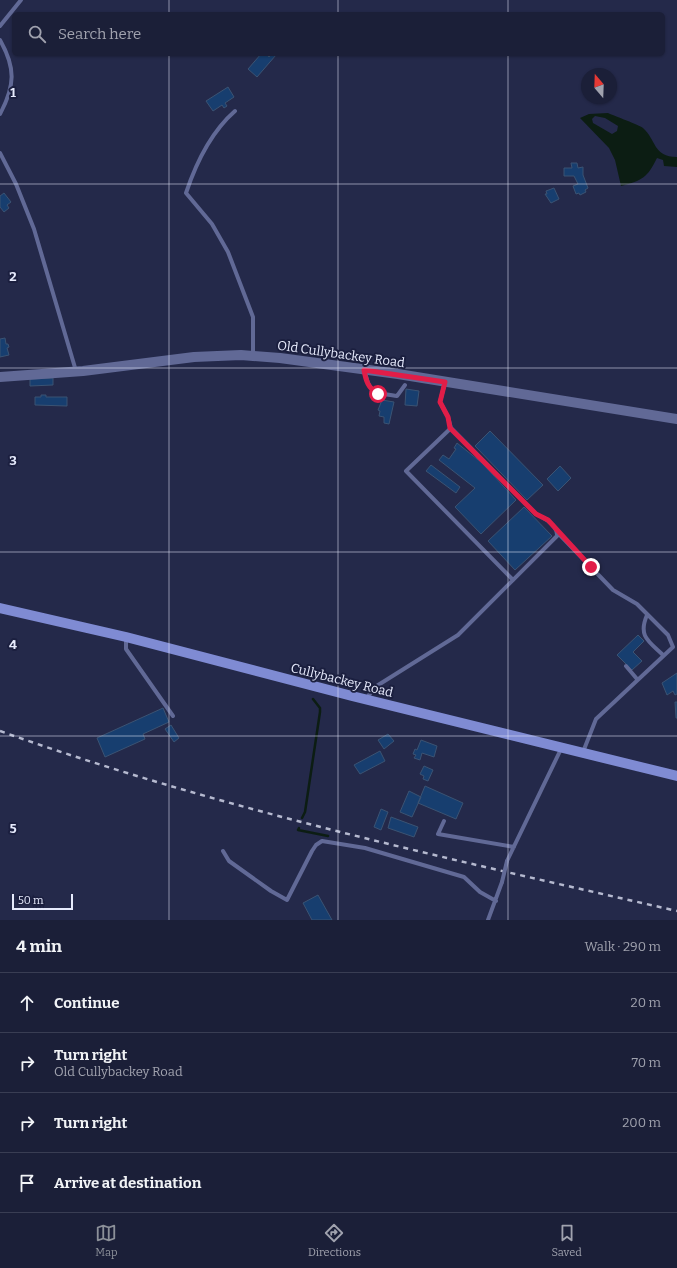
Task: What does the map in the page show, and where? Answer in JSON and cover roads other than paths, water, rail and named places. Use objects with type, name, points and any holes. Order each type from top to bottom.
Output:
[{"type":"main road","name":"Cullybackey Road","points":[[0,608],[126,637],[366,700],[677,776]]},
{"type":"street","name":"Old Cullybackey Road","points":[[0,377],[76,372],[194,357],[253,356],[445,382],[677,419]]},
{"type":"lane","points":[[0,26],[21,0]]},
{"type":"lane","points":[[0,40],[10,61],[12,79],[9,97],[0,114]]},
{"type":"lane","points":[[235,111],[222,122],[194,168],[186,193],[212,224],[228,252],[253,318],[253,356]]},
{"type":"lane","points":[[0,153],[16,184],[34,229],[76,372]]},
{"type":"lane","points":[[364,370],[368,384],[372,390],[378,394],[397,396],[405,385]]},
{"type":"lane","points":[[445,382],[440,402],[448,417],[450,428],[536,514],[548,520],[558,533],[613,590],[636,604],[648,615],[668,635],[672,643],[677,648]]},
{"type":"lane","points":[[450,428],[406,471],[513,580]]},
{"type":"lane","points":[[366,700],[375,686],[458,635],[557,536],[558,533]]},
{"type":"lane","points":[[648,615],[643,625],[643,632],[645,637],[663,655]]},
{"type":"lane","points":[[126,637],[126,649],[173,716]]},
{"type":"lane","points":[[583,752],[596,719],[637,679],[673,647],[672,643]]},
{"type":"lane","points":[[626,666],[637,679]]},
{"type":"lane","points":[[488,920],[496,901],[507,861],[562,747]]},
{"type":"lane","points":[[444,821],[438,834],[514,847]]},
{"type":"lane","points":[[223,851],[229,862],[271,891],[287,900],[312,850],[322,841],[364,848],[464,877],[480,892],[496,901]]},
{"type":"waterway","points":[[302,818],[305,812],[320,712],[320,708],[313,699]]},
{"type":"waterway","points":[[299,828],[298,830],[328,836]]},
{"type":"railway","points":[[0,731],[166,785],[251,809],[421,852],[677,911]]}]
